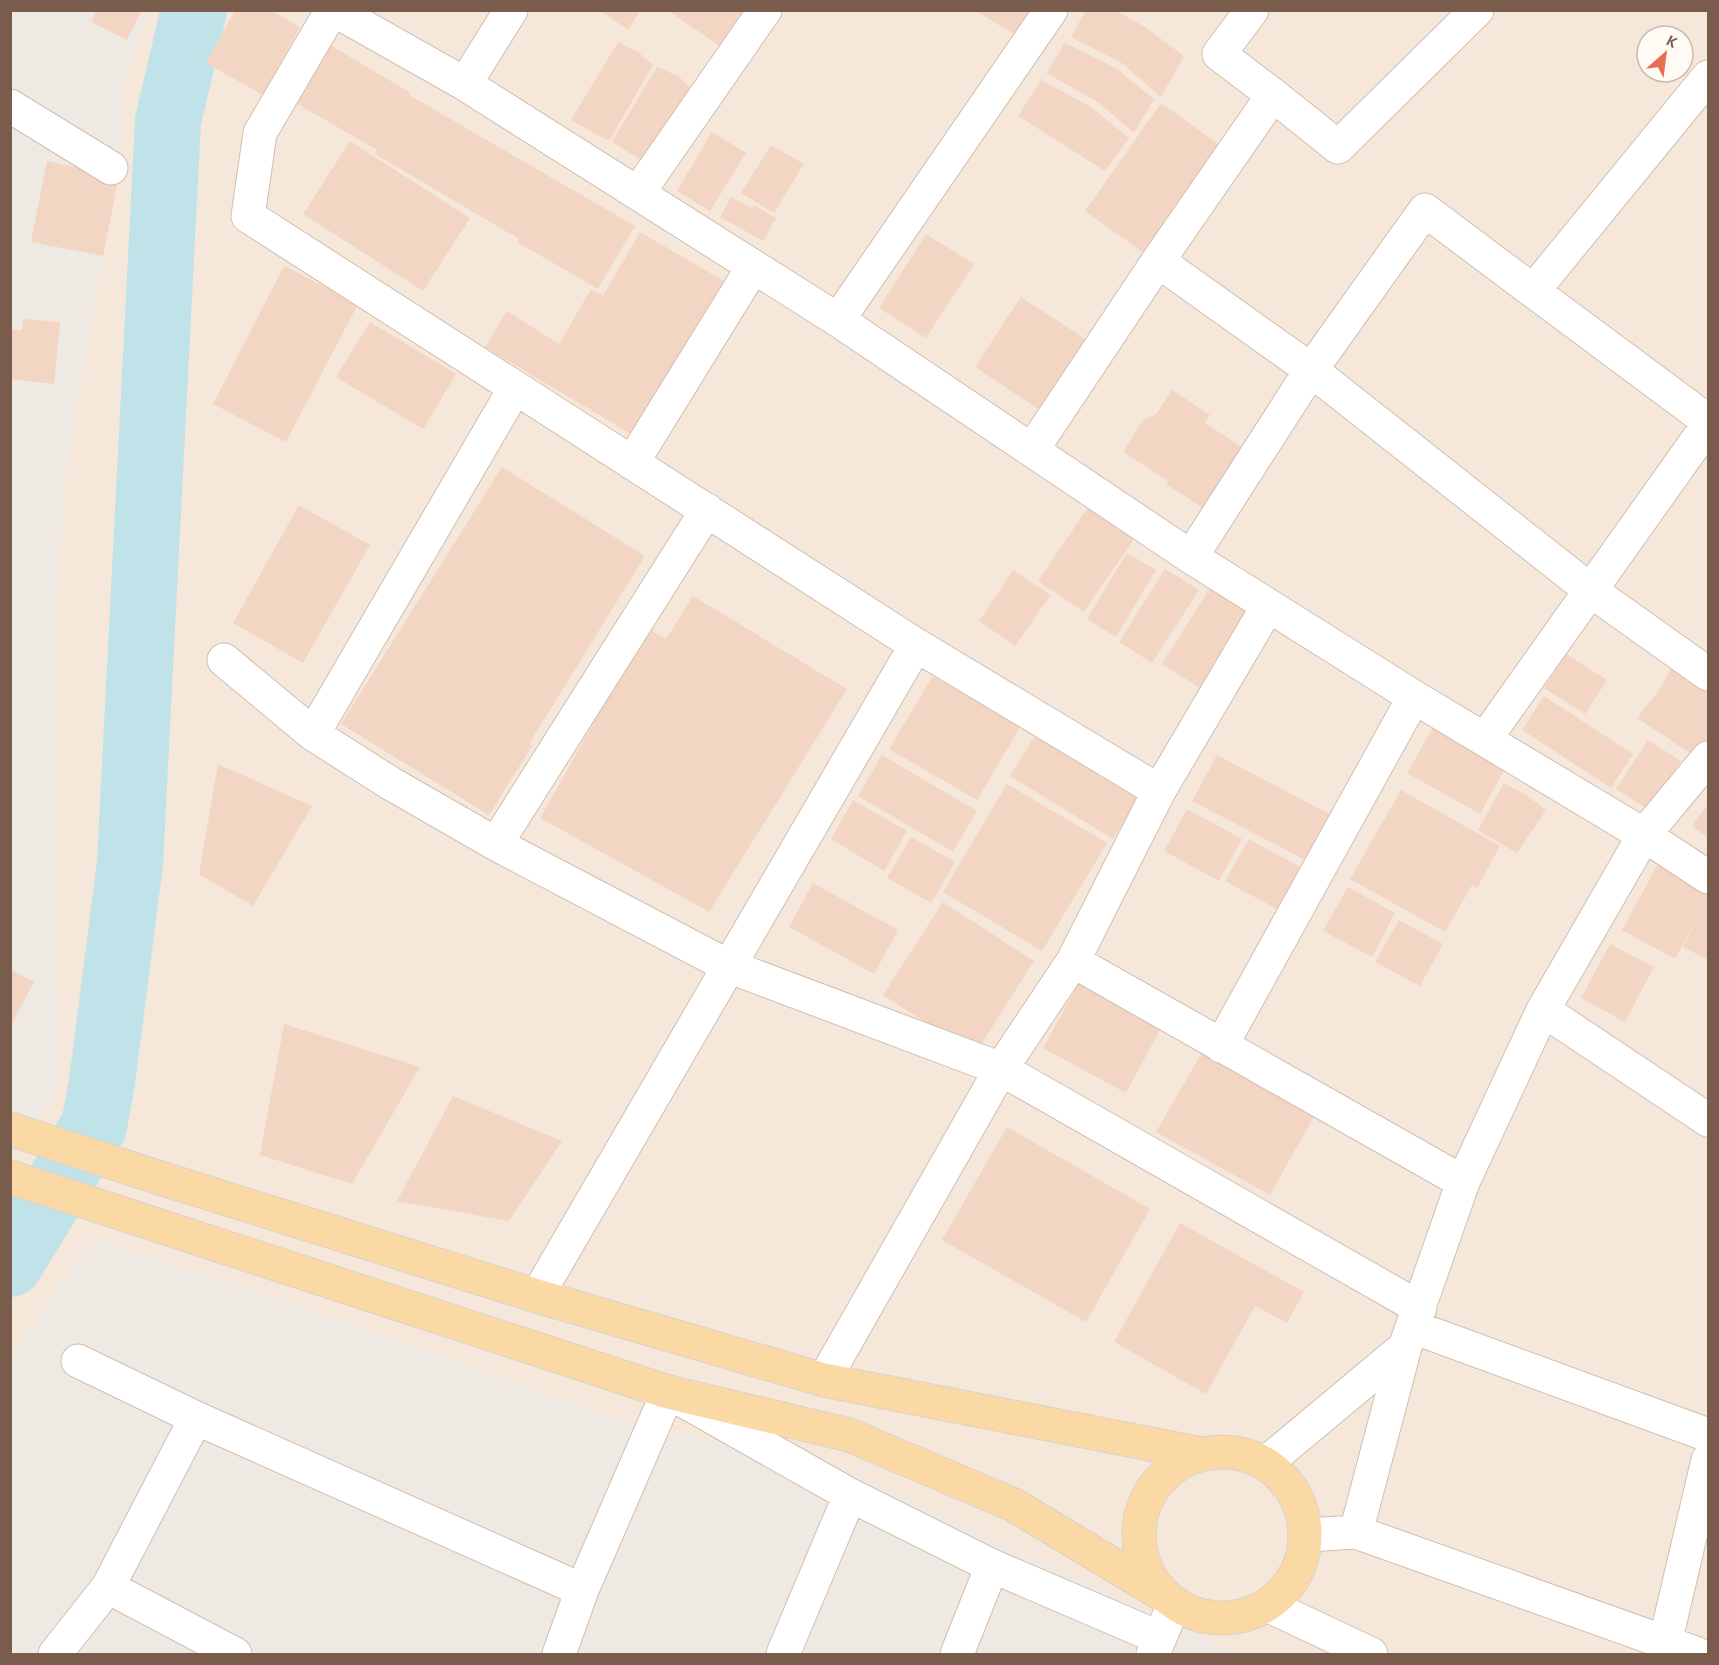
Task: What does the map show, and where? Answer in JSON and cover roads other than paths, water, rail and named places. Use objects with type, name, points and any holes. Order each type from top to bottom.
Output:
[{"type":"main road","points":[[10,1129],[537,1296],[824,1380],[1201,1454],[1234,1452],[1266,1463],[1296,1494],[1307,1535],[1297,1575],[1269,1606],[1238,1618],[1205,1617],[1168,1599],[1014,1505],[849,1435],[668,1392],[10,1177]]},
{"type":"main road","points":[[1168,1599],[1146,1570],[1138,1542],[1141,1513],[1154,1486],[1174,1466],[1201,1454]]},
{"type":"street","points":[[1159,791],[916,645],[248,216],[260,133],[333,10],[465,84],[638,193],[838,320],[1191,557],[1414,697],[1644,835],[1708,877]]},
{"type":"street","points":[[465,84],[511,10]]},
{"type":"street","points":[[638,193],[765,10]]},
{"type":"street","points":[[838,320],[1051,10]]},
{"type":"street","points":[[1252,10],[1219,54],[1338,147],[1478,10]]},
{"type":"street","points":[[1533,291],[1708,76]]},
{"type":"street","points":[[1032,450],[1158,261],[1273,95]]},
{"type":"street","points":[[10,106],[111,168]]},
{"type":"street","points":[[1191,557],[1311,370],[1425,210],[1708,423],[1485,739]]},
{"type":"street","points":[[1158,261],[1311,370],[1590,590],[1708,674]]},
{"type":"street","points":[[632,463],[753,267]]},
{"type":"street","points":[[313,734],[515,388]]},
{"type":"street","points":[[496,844],[707,510]]},
{"type":"street","points":[[824,1380],[1001,1069],[1073,961],[1159,791],[1268,606]]},
{"type":"street","points":[[537,1296],[916,645]]},
{"type":"street","points":[[224,660],[313,734],[390,783],[496,844],[728,966],[1001,1069],[1412,1327],[1708,1435]]},
{"type":"street","points":[[1221,1046],[1414,697]]},
{"type":"street","points":[[1356,1532],[1412,1327],[1463,1182],[1543,1010],[1644,835],[1708,758]]},
{"type":"street","points":[[1073,961],[1463,1182]]},
{"type":"street","points":[[1543,1010],[1708,1120]]},
{"type":"street","points":[[1266,1463],[1412,1327]]},
{"type":"street","points":[[78,1361],[196,1418],[582,1590]]},
{"type":"street","points":[[559,1654],[582,1590],[668,1392],[850,1495],[1156,1646],[1168,1599]]},
{"type":"street","points":[[55,1654],[108,1587],[196,1418]]},
{"type":"street","points":[[1665,1643],[1708,1460]]},
{"type":"street","points":[[783,1654],[850,1495]]},
{"type":"street","points":[[1307,1535],[1356,1532],[1698,1654]]},
{"type":"street","points":[[957,1654],[992,1566]]},
{"type":"street","points":[[108,1587],[235,1654]]},
{"type":"street","points":[[1269,1606],[1371,1654]]},
{"type":"waterway","points":[[10,1264],[94,1126],[102,1082],[130,863],[168,121],[194,10]]}]
